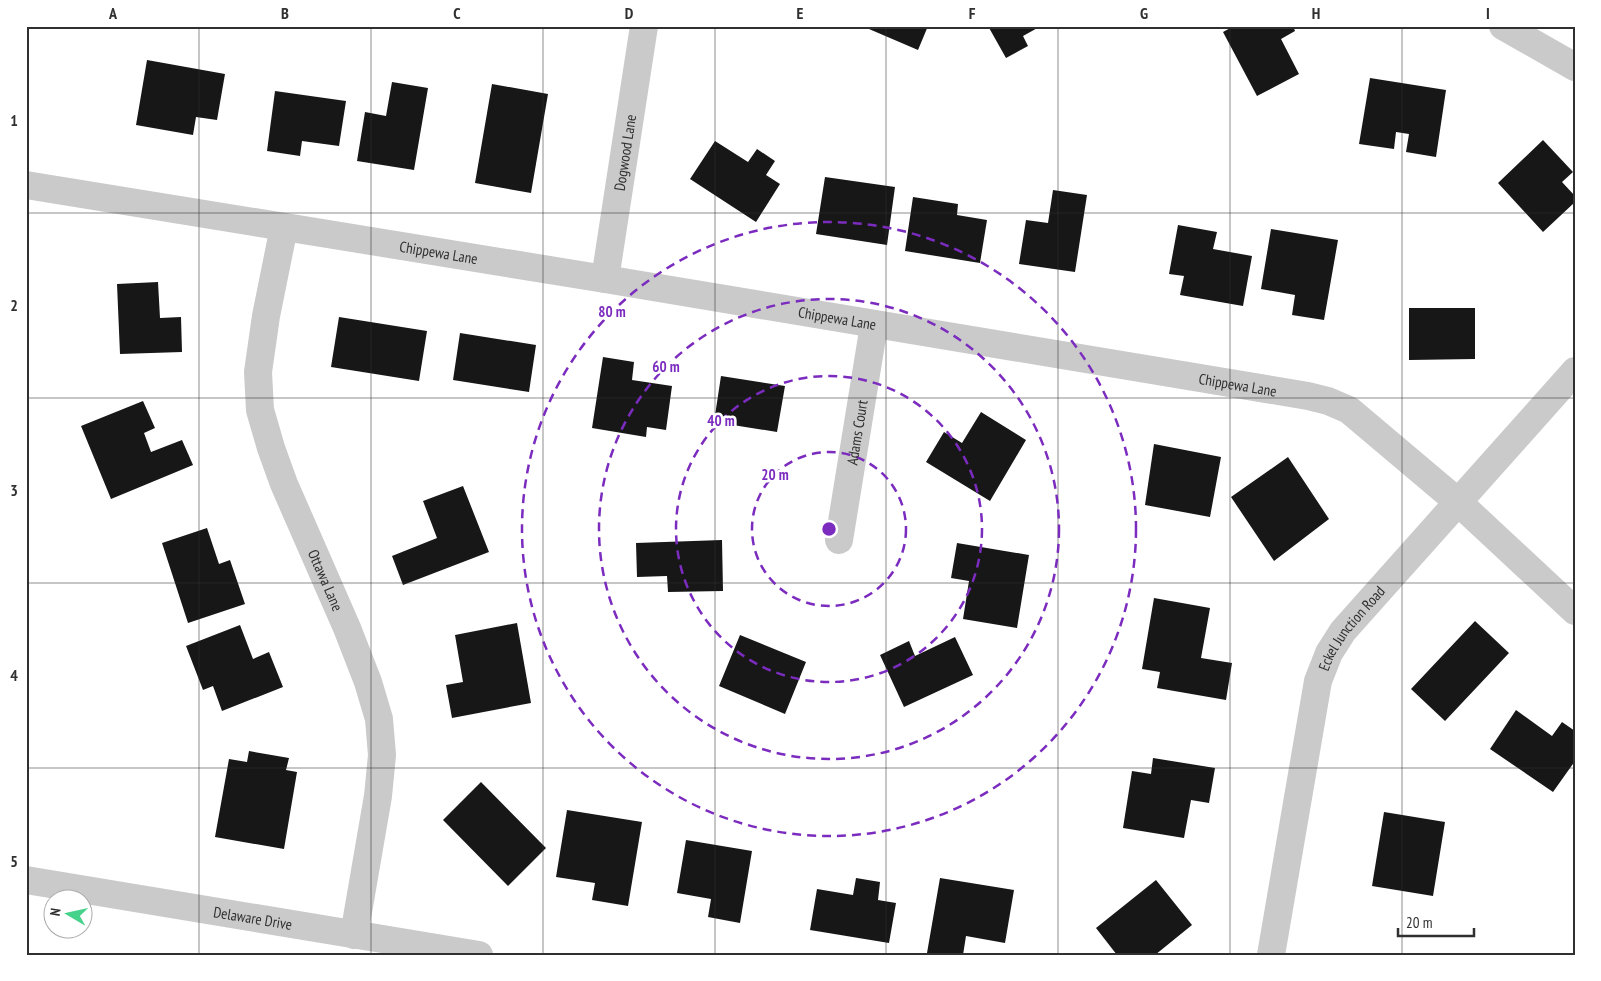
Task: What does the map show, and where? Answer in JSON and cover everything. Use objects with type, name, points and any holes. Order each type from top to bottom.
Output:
[{"type":"street","name":"Dogwood Lane","points":[[605,279],[644,26]]},
{"type":"street","points":[[1503,26],[1575,67]]},
{"type":"street","name":"Chippewa Lane","points":[[26,185],[605,279],[1328,400],[1349,410],[1458,502],[1575,611]]},
{"type":"street","name":"Ottawa Lane","points":[[284,227],[266,316],[258,372],[260,410],[270,448],[347,628],[368,682],[379,719],[382,756],[378,796],[354,935]]},
{"type":"street","name":"Adams Court","points":[[839,540],[874,325]]},
{"type":"street","name":"Eckel Junction Road","points":[[1271,955],[1318,681],[1329,654],[1343,631],[1575,371]]},
{"type":"street","name":"Delaware Drive","points":[[26,880],[479,955]]},
{"type":"building","points":[[862,26],[928,26],[918,50]]},
{"type":"building","points":[[988,26],[1041,26],[1023,36],[1028,46],[1006,58]]},
{"type":"building","points":[[1234,26],[1293,26],[1295,31],[1281,39],[1299,74],[1257,96],[1223,32]]},
{"type":"building","points":[[147,60],[225,74],[217,120],[196,117],[193,135],[136,125]]},
{"type":"building","points":[[1370,78],[1446,90],[1436,157],[1406,152],[1409,134],[1396,132],[1394,149],[1359,144]]},
{"type":"building","points":[[392,82],[428,88],[414,170],[357,161],[365,112],[386,116]]},
{"type":"building","points":[[492,84],[548,94],[531,193],[475,183]]},
{"type":"building","points":[[275,91],[346,101],[339,146],[302,141],[300,156],[267,151]]},
{"type":"building","points":[[1543,140],[1573,172],[1562,182],[1575,196],[1575,202],[1543,232],[1498,183]]},
{"type":"building","points":[[715,141],[748,162],[757,149],[775,161],[766,175],[780,184],[756,222],[690,179]]},
{"type":"building","points":[[825,177],[895,187],[887,245],[816,234]]},
{"type":"building","points":[[1053,190],[1087,195],[1075,272],[1019,264],[1026,220],[1048,223]]},
{"type":"building","points":[[913,197],[958,204],[957,215],[987,220],[980,263],[905,251]]},
{"type":"building","points":[[1178,225],[1217,232],[1213,249],[1252,256],[1243,306],[1180,295],[1184,276],[1169,274]]},
{"type":"building","points":[[1271,229],[1338,240],[1324,320],[1292,315],[1295,295],[1261,289]]},
{"type":"building","points":[[158,282],[160,318],[181,317],[182,352],[120,354],[117,284]]},
{"type":"building","points":[[1409,308],[1475,308],[1475,359],[1409,360]]},
{"type":"building","points":[[339,317],[427,331],[419,381],[331,367]]},
{"type":"building","points":[[460,333],[536,345],[529,392],[453,380]]},
{"type":"building","points":[[603,357],[634,362],[632,380],[672,386],[666,430],[647,427],[646,437],[592,428]]},
{"type":"building","points":[[721,376],[785,386],[777,432],[714,422]]},
{"type":"building","points":[[143,401],[155,428],[144,433],[151,452],[182,440],[193,465],[111,499],[81,426]]},
{"type":"building","points":[[981,412],[1026,440],[990,501],[926,462],[944,432],[962,443]]},
{"type":"building","points":[[1154,444],[1221,457],[1210,517],[1145,505]]},
{"type":"building","points":[[1288,457],[1329,519],[1274,561],[1231,497]]},
{"type":"building","points":[[463,486],[489,552],[403,585],[392,556],[437,538],[423,501]]},
{"type":"building","points":[[207,528],[219,564],[230,560],[245,604],[188,623],[162,543]]},
{"type":"building","points":[[722,540],[723,591],[668,592],[667,576],[637,577],[636,543]]},
{"type":"building","points":[[957,543],[1029,555],[1017,628],[963,619],[969,581],[951,578]]},
{"type":"building","points":[[1154,598],[1210,608],[1201,658],[1232,663],[1226,700],[1157,688],[1160,672],[1142,669]]},
{"type":"building","points":[[1475,621],[1509,653],[1445,721],[1411,689]]},
{"type":"building","points":[[517,623],[531,703],[452,718],[446,685],[463,682],[455,635]]},
{"type":"building","points":[[240,625],[253,659],[269,652],[283,687],[222,711],[213,686],[203,690],[186,646]]},
{"type":"building","points":[[740,635],[806,662],[785,714],[719,686]]},
{"type":"building","points":[[955,637],[973,675],[904,707],[880,655],[909,641],[915,656]]},
{"type":"building","points":[[1516,710],[1552,736],[1562,722],[1575,731],[1575,761],[1553,792],[1490,749]]},
{"type":"building","points":[[249,751],[289,758],[286,770],[297,772],[284,849],[215,837],[229,759],[247,762]]},
{"type":"building","points":[[1153,758],[1215,768],[1209,803],[1191,800],[1184,838],[1123,828],[1132,771],[1151,774]]},
{"type":"building","points":[[481,782],[546,848],[508,886],[443,820]]},
{"type":"building","points":[[567,810],[642,822],[628,906],[592,900],[595,883],[556,877]]},
{"type":"building","points":[[1384,812],[1445,822],[1433,896],[1372,886]]},
{"type":"building","points":[[686,840],[752,851],[740,923],[708,917],[711,899],[677,893]]},
{"type":"building","points":[[856,878],[880,882],[878,900],[896,903],[889,943],[810,930],[817,889],[853,895]]},
{"type":"building","points":[[940,878],[1014,890],[1005,943],[966,936],[963,955],[927,953]]},
{"type":"building","points":[[1156,880],[1192,925],[1155,955],[1117,955],[1096,928]]}]
